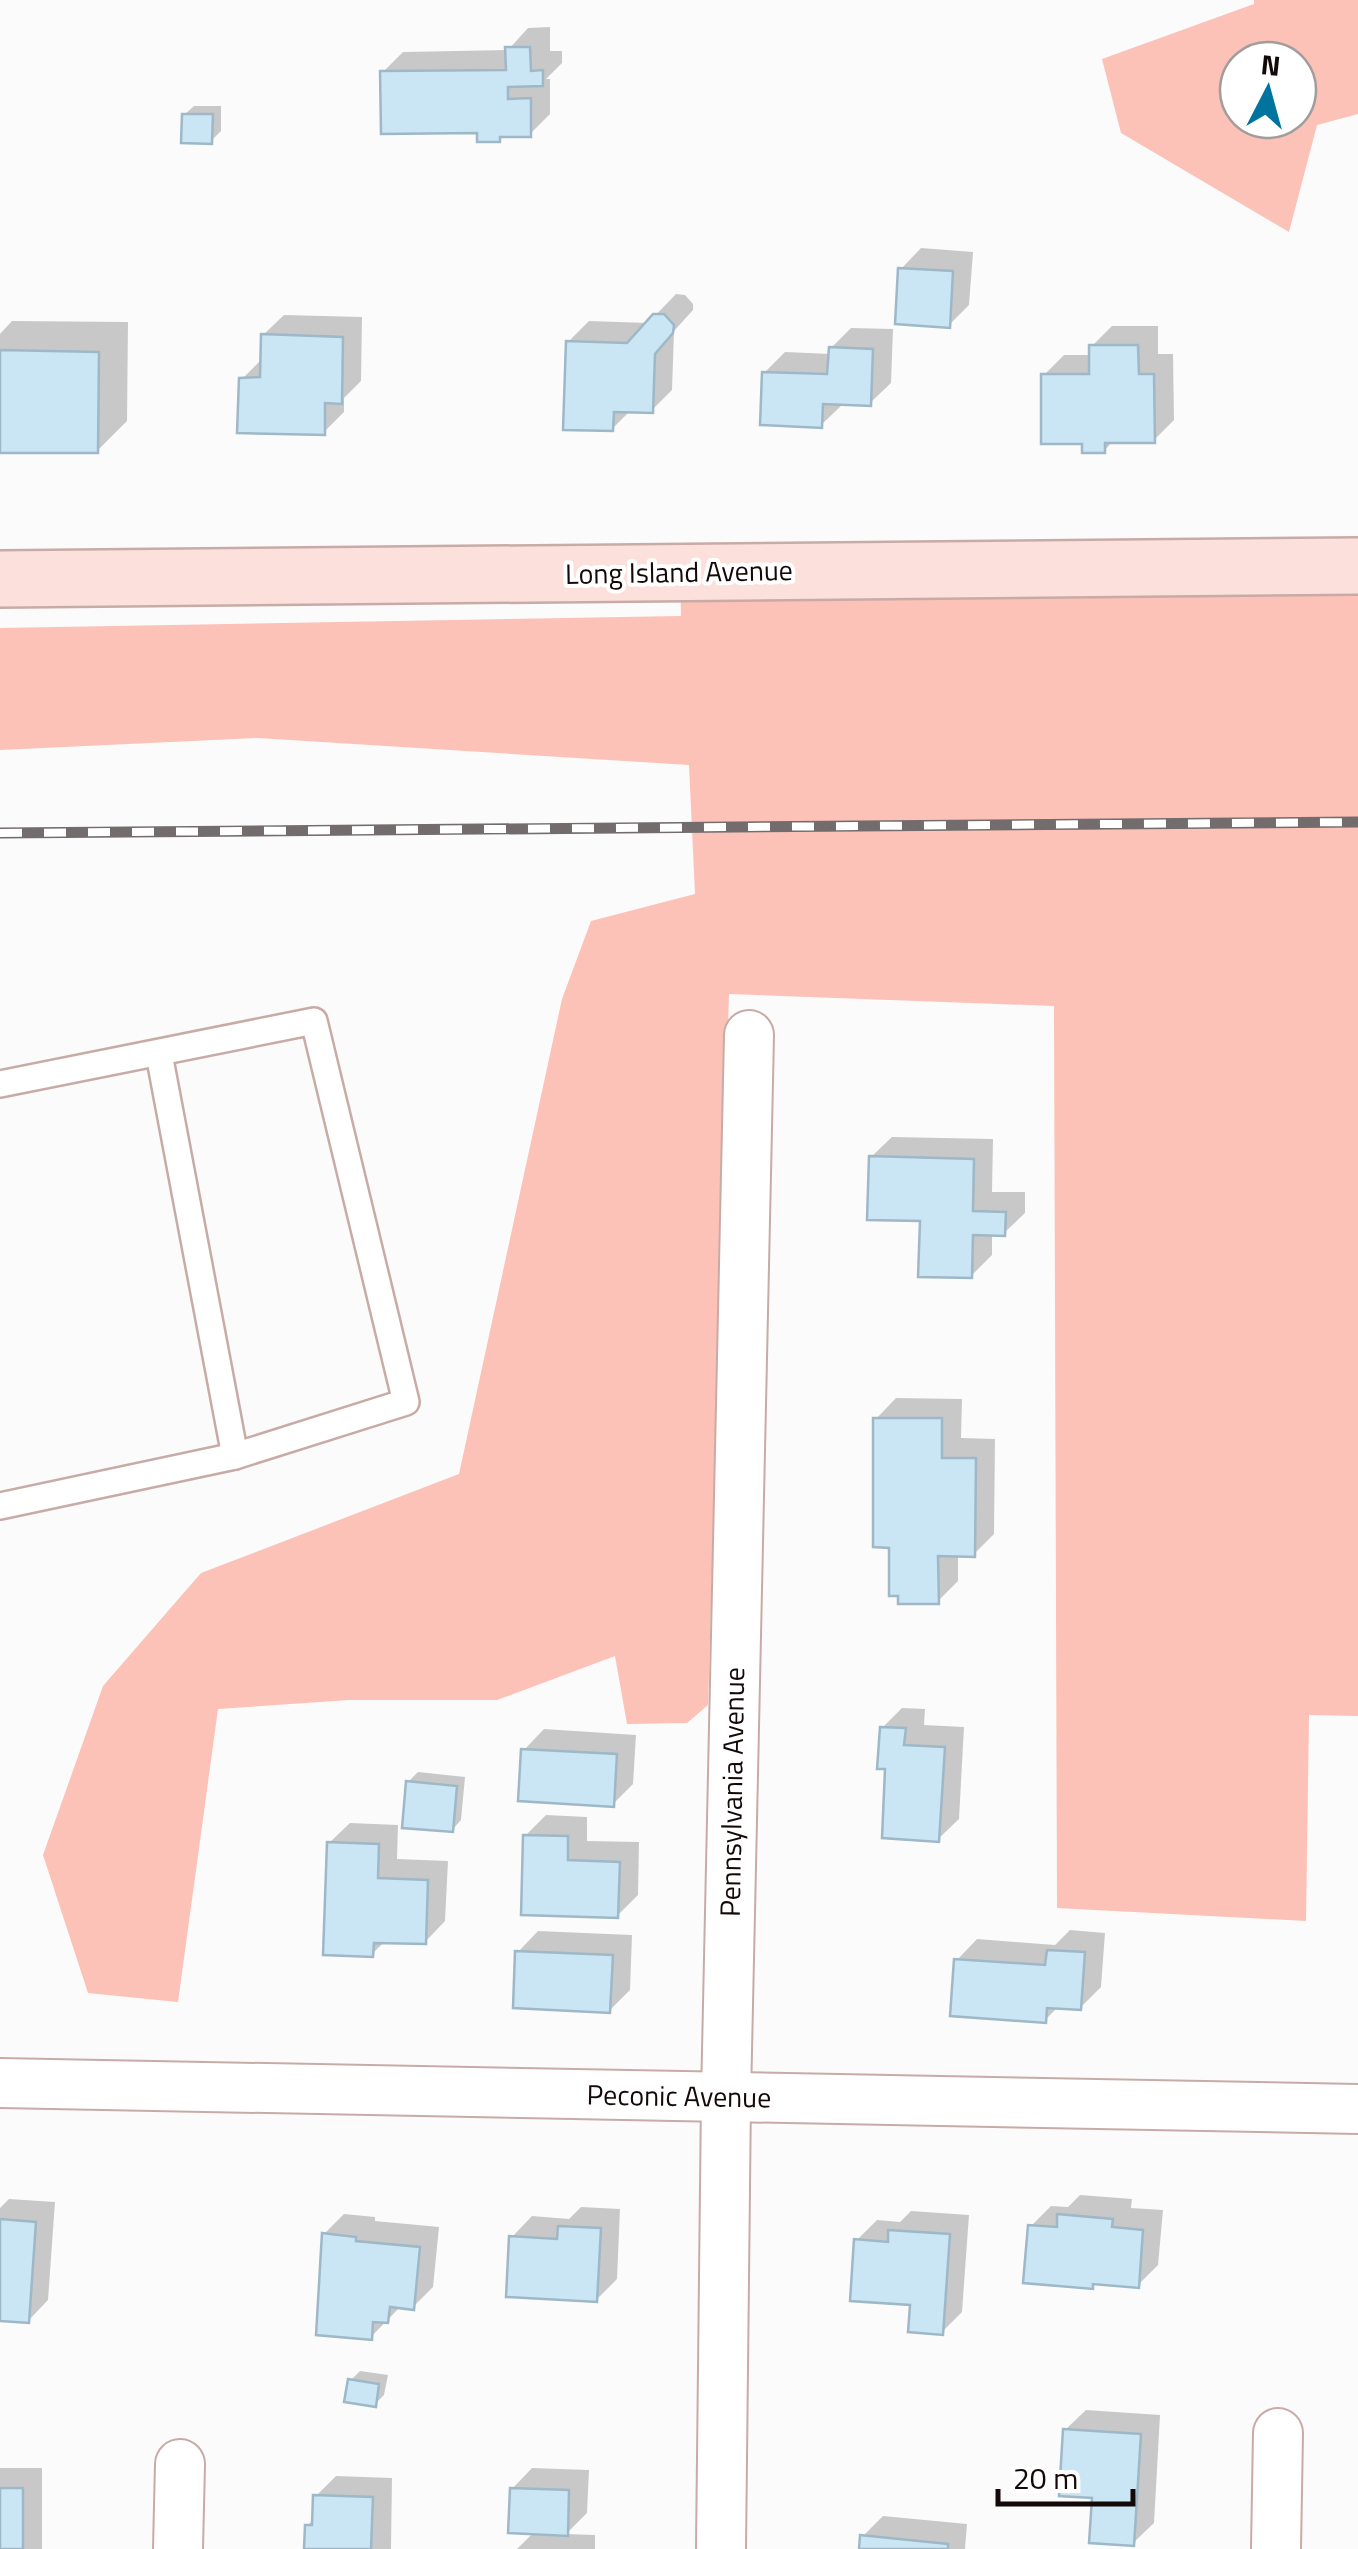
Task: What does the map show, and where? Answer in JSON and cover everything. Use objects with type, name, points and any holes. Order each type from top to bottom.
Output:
[{"type":"street","name":"Long Island Avenue","points":[[0,579],[1358,566]]},
{"type":"street","name":"Pennsylvania Avenue","points":[[720,2549],[749,1035]]},
{"type":"street","name":"Peconic Avenue","points":[[0,2082],[1358,2109]]},
{"type":"street","points":[[1276,2549],[1278,2433]]},
{"type":"street","points":[[178,2549],[180,2464]]},
{"type":"lane","points":[[0,1084],[314,1021],[406,1402],[234,1456],[0,1506]]},
{"type":"lane","points":[[160,1054],[234,1456]]},
{"type":"shaded area","points":[[1254,0],[1358,0],[1358,114],[1318,125],[1318,40],[1218,40],[1218,140],[1313,140],[1289,232],[1121,133],[1102,59],[1254,4]]},
{"type":"shaded area","points":[[1358,566],[1358,1716],[1309,1715],[1306,1921],[1057,1908],[1054,1006],[729,994],[708,1705],[687,1723],[627,1724],[615,1656],[497,1700],[349,1700],[218,1709],[178,2002],[88,1993],[43,1855],[103,1686],[201,1573],[459,1474],[562,999],[591,921],[695,894],[689,765],[258,738],[0,750],[0,628],[681,616],[680,572]]},
{"type":"building","points":[[505,47],[530,47],[531,71],[543,70],[543,86],[508,87],[508,99],[531,98],[531,137],[477,142],[477,133],[381,134],[380,71],[506,70]]},
{"type":"building","points":[[182,114],[213,114],[212,144],[181,143]]},
{"type":"building","points":[[898,268],[953,271],[950,328],[895,324]]},
{"type":"building","points":[[653,314],[664,314],[674,325],[673,333],[655,354],[653,413],[614,412],[613,431],[563,430],[566,341],[627,343]]},
{"type":"building","points":[[261,334],[343,337],[342,404],[325,403],[325,435],[237,433],[239,378],[260,377]]},
{"type":"building","points":[[1089,345],[1138,345],[1139,374],[1154,374],[1155,443],[1105,443],[1105,453],[1082,453],[1082,444],[1041,444],[1041,374],[1089,374]]},
{"type":"building","points":[[829,347],[873,349],[871,406],[823,404],[822,428],[760,425],[762,372],[827,374]]},
{"type":"building","points":[[0,350],[99,352],[98,453],[0,453]]},
{"type":"building","points":[[869,1156],[974,1159],[973,1211],[1006,1212],[1005,1236],[973,1235],[972,1278],[918,1277],[920,1221],[867,1220]]},
{"type":"building","points":[[873,1418],[942,1418],[942,1458],[976,1458],[975,1557],[938,1556],[939,1604],[898,1604],[898,1596],[889,1596],[889,1548],[873,1547]]},
{"type":"building","points":[[880,1727],[906,1728],[904,1745],[945,1747],[939,1842],[882,1838],[885,1769],[877,1769]]},
{"type":"building","points":[[521,1749],[617,1754],[614,1807],[518,1801]]},
{"type":"building","points":[[406,1781],[457,1786],[453,1832],[402,1828]]},
{"type":"building","points":[[523,1835],[568,1836],[568,1860],[620,1862],[618,1918],[521,1915]]},
{"type":"building","points":[[327,1842],[379,1844],[378,1878],[428,1880],[426,1944],[374,1943],[373,1957],[323,1955]]},
{"type":"building","points":[[1047,1950],[1085,1952],[1081,2010],[1047,2008],[1046,2023],[950,2016],[954,1959],[1045,1965]]},
{"type":"building","points":[[515,1951],[613,1955],[610,2013],[513,2008]]},
{"type":"building","points":[[1057,2214],[1113,2219],[1112,2227],[1143,2230],[1139,2288],[1023,2283],[1028,2225],[1057,2227]]},
{"type":"building","points":[[0,2219],[36,2222],[29,2323],[0,2321]]},
{"type":"building","points":[[558,2226],[601,2228],[597,2302],[506,2297],[509,2236],[557,2239]]},
{"type":"building","points":[[888,2230],[950,2234],[943,2335],[908,2332],[910,2305],[850,2301],[854,2239],[888,2242]]},
{"type":"building","points":[[322,2233],[356,2237],[356,2241],[420,2247],[414,2310],[390,2307],[388,2323],[373,2322],[372,2340],[316,2335]]},
{"type":"building","points":[[348,2379],[379,2384],[376,2407],[344,2402]]},
{"type":"building","points":[[1063,2429],[1141,2434],[1134,2546],[1089,2543],[1092,2498],[1059,2496]]},
{"type":"building","points":[[0,2488],[23,2488],[23,2549],[0,2549]]},
{"type":"building","points":[[510,2488],[569,2490],[568,2536],[508,2533]]},
{"type":"building","points":[[313,2495],[373,2497],[371,2549],[304,2549],[305,2525],[312,2525]]},
{"type":"building","points":[[860,2535],[948,2544],[948,2549],[859,2549]]},
{"type":"railway","points":[[0,833],[1358,822]]}]
